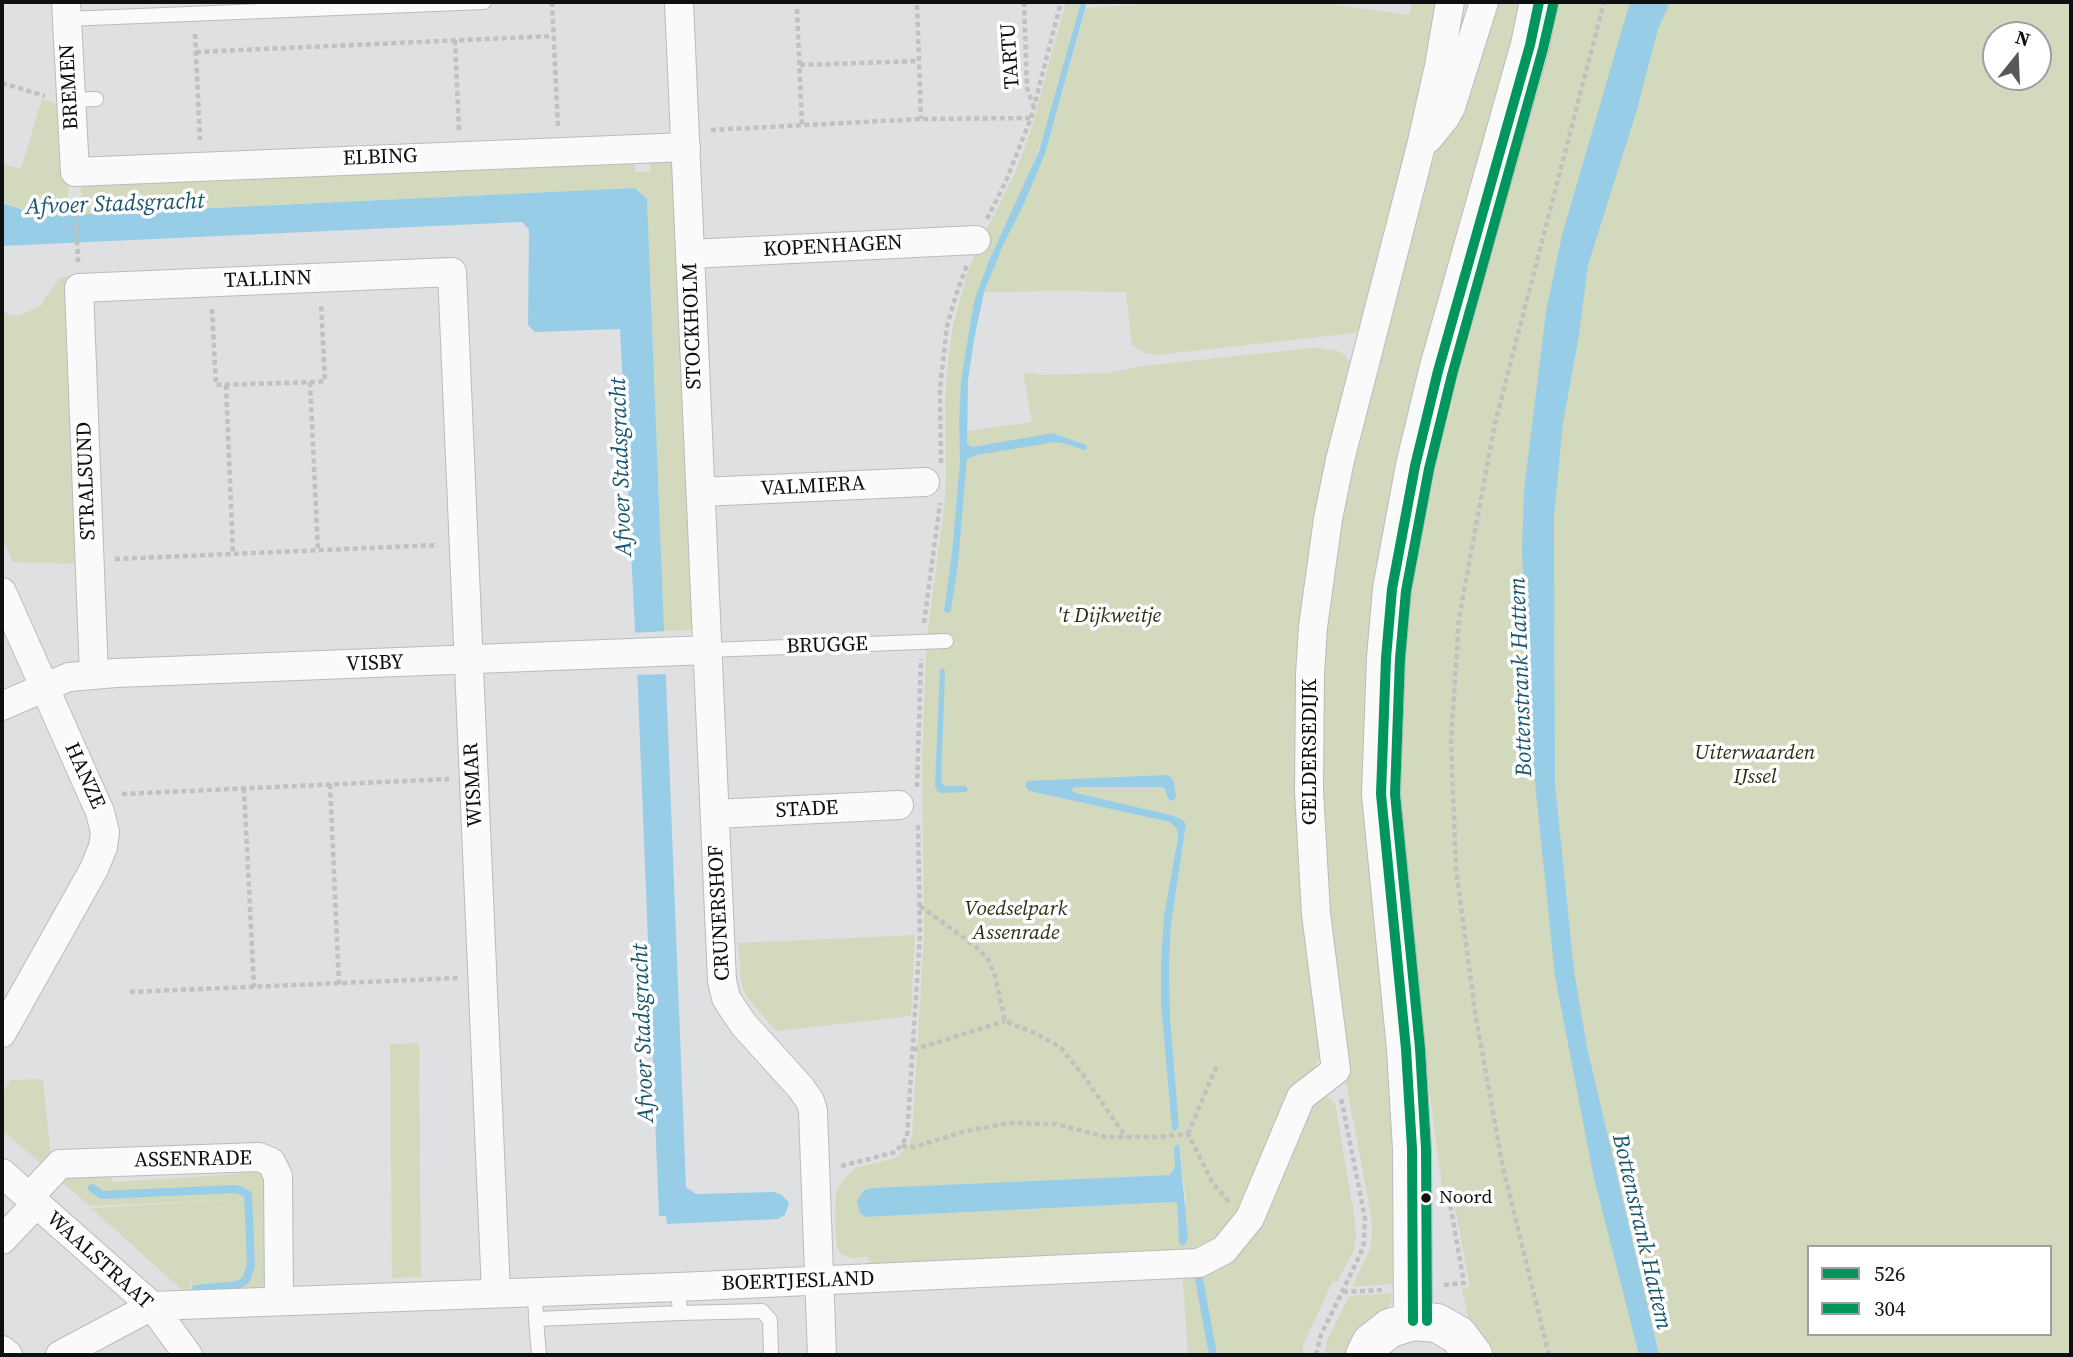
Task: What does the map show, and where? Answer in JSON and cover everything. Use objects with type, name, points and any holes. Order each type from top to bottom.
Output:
[{"type":"main road","points":[[1413,1321],[1411,1137],[1406,1049],[1381,794],[1392,589],[1415,466],[1438,371],[1530,45],[1539,2]]},
{"type":"main road","points":[[1365,1355],[1371,1343],[1390,1328],[1413,1321],[1437,1323],[1458,1335],[1473,1355]]},
{"type":"street","name":"STOCKHOLM","points":[[679,2],[701,492],[699,651]]},
{"type":"street","name":"GELDERSEDIJK","points":[[1336,1070],[1315,914],[1309,791],[1309,688],[1313,627],[1324,544],[1340,460],[1422,146],[1450,2]]},
{"type":"street","name":"GELDERSEDIJK","points":[[1422,146],[1451,107],[1485,2]]},
{"type":"street","name":"BREMEN","points":[[66,10],[75,184]]},
{"type":"street","name":"ELBING","points":[[75,184],[686,139]]},
{"type":"street","name":"KOPENHAGEN","points":[[690,254],[976,240]]},
{"type":"street","name":"TALLINN","points":[[79,275],[452,272],[452,277]]},
{"type":"street","name":"STRALSUND","points":[[79,275],[94,675]]},
{"type":"street","name":"WISMAR","points":[[452,277],[496,1293]]},
{"type":"street","name":"VALMIERA","points":[[701,492],[936,482]]},
{"type":"street","name":"HANZE","points":[[2,592],[105,827],[105,837],[94,869],[2,1032]]},
{"type":"street","name":"VISBY","points":[[2,706],[69,677],[94,675],[699,651]]},
{"type":"street","name":"CRUNERSHOF","points":[[699,651],[715,814],[722,972],[726,998],[744,1025],[801,1088],[810,1101],[814,1115],[822,1355]]},
{"type":"street","name":"STADE","points":[[715,814],[909,805]]},
{"type":"street","name":"BOERTJESLAND","points":[[152,1306],[496,1293],[535,1306],[679,1300],[820,1281],[1199,1263],[1224,1250],[1250,1218],[1301,1097],[1336,1070]]},
{"type":"street","name":"ASSENRADE","points":[[32,1200],[60,1164],[258,1157],[271,1162],[278,1176],[279,1301]]},
{"type":"street","name":"WAALSTRAAT","points":[[2,1173],[152,1306],[188,1355]]},
{"type":"street","points":[[2,1240],[32,1200]]},
{"type":"street","points":[[60,1355],[152,1306]]},
{"type":"street","points":[[2,1350],[8,1355]]},
{"type":"lane","points":[[66,10],[484,2]]},
{"type":"lane","name":"BRUGGE","points":[[699,651],[946,641]]},
{"type":"lane","points":[[679,1300],[762,1311],[770,1320],[771,1355]]},
{"type":"lane","points":[[535,1306],[539,1355]]},
{"type":"path","points":[[552,2],[558,133]]},
{"type":"path","name":"TARTU","points":[[1024,2],[1027,88],[1034,107]]},
{"type":"path","points":[[816,1172],[896,1152],[907,1137],[920,935],[920,905],[909,805],[916,777],[922,642],[947,326],[976,240],[1011,169],[1031,118],[1061,2]]},
{"type":"path","points":[[1549,1355],[1503,1168],[1476,1018],[1456,869],[1451,741],[1459,618],[1495,423],[1604,2]]},
{"type":"path","points":[[917,5],[921,119]]},
{"type":"path","points":[[797,9],[802,125]]},
{"type":"path","points":[[195,24],[201,148]]},
{"type":"path","points":[[196,52],[554,36]]},
{"type":"path","points":[[455,40],[459,137]]},
{"type":"path","points":[[800,65],[919,61]]},
{"type":"path","name":"BREMEN","points":[[2,83],[72,99]]},
{"type":"path","points":[[686,139],[802,125],[921,119],[1031,118]]},
{"type":"path","points":[[75,184],[79,275]]},
{"type":"path","points":[[212,300],[216,386],[270,386],[325,381],[321,295]]},
{"type":"path","points":[[310,382],[318,551]]},
{"type":"path","points":[[226,385],[233,554]]},
{"type":"path","points":[[117,559],[438,545]]},
{"type":"path","points":[[122,794],[452,779]]},
{"type":"path","points":[[330,784],[339,984]]},
{"type":"path","points":[[244,788],[254,987]]},
{"type":"path","points":[[920,905],[988,959],[995,976],[1005,1021]]},
{"type":"path","points":[[130,992],[482,976]]},
{"type":"path","points":[[913,1050],[1005,1021],[1037,1034],[1060,1047],[1126,1137]]},
{"type":"path","points":[[1217,1065],[1188,1134],[1215,1187],[1229,1203],[1250,1218]]},
{"type":"path","points":[[1316,1355],[1321,1335],[1360,1255],[1365,1231],[1365,1218],[1336,1070]]},
{"type":"path","points":[[902,1146],[911,1148],[966,1131],[1018,1123],[1056,1124],[1098,1136],[1188,1134]]},
{"type":"green space","name":"'t Dijkweitje","points":[[1066,2],[1081,2],[1052,110],[1030,173],[988,263],[974,301],[961,380],[960,461],[944,611],[946,612],[963,457],[1045,439],[1080,443],[1053,433],[971,447],[967,444],[967,431],[1032,422],[1023,372],[1042,375],[1108,373],[1143,366],[1313,348],[1336,350],[1346,356],[1353,366],[1317,508],[1324,1048],[1236,1224],[1200,1251],[869,1266],[868,1257],[850,1258],[840,1253],[837,1248],[836,1192],[842,1181],[855,1168],[895,1158],[909,1145],[912,1134],[924,935],[922,756],[927,636],[944,508],[945,399],[953,325],[968,271],[1014,175],[1032,126]],"holes":[[[1174,779],[1169,800],[1165,790],[1159,787],[1075,787],[1071,790],[1171,815],[1186,824],[1171,925],[1169,966],[1179,1128],[1174,1131],[1161,1005],[1161,962],[1164,916],[1178,837],[1177,829],[1170,822],[1029,791],[1025,786]],[[1179,1144],[1186,1201],[1179,1242],[1175,1202],[865,1217],[873,1188],[1170,1175],[1175,1168],[1174,1147]]]},
{"type":"green space","points":[[1182,2],[1315,2],[1409,15],[1412,2],[1440,2],[1432,49],[1363,328],[1355,333],[1156,355],[1145,353],[1132,345],[1126,292],[984,292],[1045,154],[1086,8]]},
{"type":"green space","points":[[1489,2],[1522,2],[1406,445],[1392,1077],[1393,1284],[1352,1287],[1370,1249],[1371,1215],[1345,1077],[1326,919],[1318,688],[1340,503],[1425,180],[1458,99]]},
{"type":"green space","name":"Uiterwaarden IJssel","points":[[1553,2],[2071,2],[2071,1355],[1487,1355],[1470,1327],[1462,1288],[1470,1287],[1451,1186],[1442,1187],[1412,961],[1402,843],[1400,658],[1421,504]]},
{"type":"green space","points":[[42,99],[61,105],[64,183],[68,183],[69,214],[44,216],[2,202],[2,164],[21,169]]},
{"type":"green space","points":[[634,158],[635,172],[651,172],[649,158],[671,161],[675,167],[697,630],[664,631],[647,199],[635,188],[82,214],[81,182]]},
{"type":"green space","points":[[68,276],[80,564],[13,562],[2,536],[2,310],[9,315],[18,316],[41,306],[60,278]]},
{"type":"green space","name":"Voedselpark Assenrade","points":[[915,935],[911,1016],[776,1031],[747,997],[741,982],[738,943]]},
{"type":"green space","points":[[419,1043],[421,1277],[392,1278],[390,1044]]},
{"type":"green space","points":[[43,1079],[51,1158],[43,1165],[2,1130],[2,1096],[10,1080]]},
{"type":"green space","points":[[1326,1097],[1335,1103],[1356,1237],[1353,1252],[1337,1282],[1333,1281],[1303,1345],[1303,1355],[1188,1355],[1182,1269],[1220,1260],[1304,1113]]},
{"type":"green space","points":[[240,1167],[254,1168],[268,1177],[264,1193],[270,1286],[260,1292],[193,1299],[191,1279],[195,1278],[190,1279],[191,1298],[91,1208],[232,1200],[90,1206],[58,1179],[109,1173],[113,1182],[239,1174]]},
{"type":"green space","points":[[1392,1293],[1385,1314],[1354,1355],[1324,1355],[1327,1340],[1349,1296]]},
{"type":"water","points":[[1081,2],[1087,2],[1045,154],[984,292],[968,380],[967,444],[972,447],[1053,433],[1086,445],[1087,448],[1085,450],[1055,442],[976,455],[967,459],[958,563],[949,613],[944,611],[960,461],[961,380],[974,301],[988,263],[1039,151]]},
{"type":"water","points":[[1630,2],[1670,2],[1658,29],[1636,113],[1588,265],[1563,423],[1554,516],[1555,784],[1574,971],[1587,1047],[1659,1355],[1639,1355],[1593,1174],[1555,976],[1535,783],[1522,554],[1524,490],[1546,312],[1562,235]]},
{"type":"water","points":[[635,188],[647,199],[686,1187],[696,1194],[774,1192],[782,1195],[789,1203],[785,1215],[778,1219],[667,1224],[666,1216],[659,1216],[620,329],[535,332],[528,325],[529,230],[522,222],[2,246],[2,203],[44,216]]},
{"type":"water","points":[[943,668],[941,782],[945,786],[966,786],[966,792],[941,793],[935,785],[940,670]]},
{"type":"water","points":[[1167,775],[1174,782],[1176,797],[1172,801],[1164,788],[1159,787],[1075,787],[1071,790],[1171,815],[1186,824],[1171,925],[1169,966],[1179,1128],[1174,1131],[1161,1005],[1161,962],[1164,916],[1178,837],[1177,829],[1170,822],[1029,791],[1025,786],[1027,781]]},
{"type":"water","points":[[1179,1144],[1188,1239],[1184,1245],[1179,1242],[1175,1202],[865,1217],[860,1213],[857,1201],[864,1190],[872,1188],[1170,1175],[1175,1167],[1174,1147]]},
{"type":"pier","points":[[668,631],[669,674],[633,675],[631,633]]},
{"type":"waterway","points":[[92,1188],[102,1195],[234,1189],[248,1195],[251,1265],[246,1280],[238,1285],[196,1289]]},
{"type":"waterway","name":"Afvoer Stadsgracht","points":[[1199,1279],[1213,1355]]},
{"type":"transit line","name":"526","points":[[1413,1321],[1412,1149],[1406,1049],[1381,794],[1386,658],[1392,589],[1415,466],[1438,371],[1530,45],[1539,2]]},
{"type":"transit line","name":"304","points":[[1427,1321],[1426,1149],[1420,1048],[1395,794],[1400,659],[1406,591],[1429,469],[1452,375],[1553,5]]},
{"type":"place","name":"Noord","points":[[1426,1198]]},
{"type":"water label","name":"Bottenstrank Hattem","points":[[1522,677]]},
{"type":"water label","name":"Bottenstrank Hattem","points":[[1641,1232]]}]
